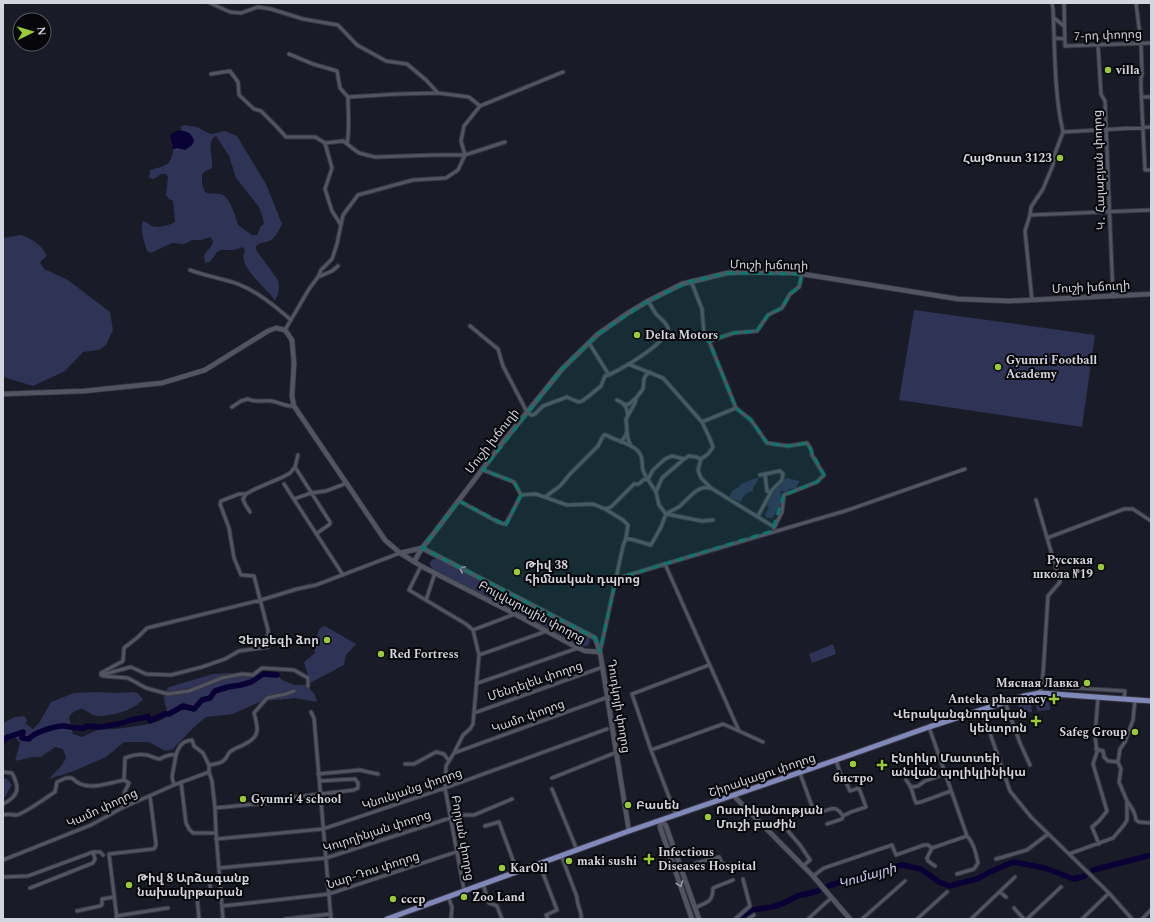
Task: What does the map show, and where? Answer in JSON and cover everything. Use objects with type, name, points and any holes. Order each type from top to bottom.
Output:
[{"type":"main road","name":"Շիրակացու փողոց","points":[[387,919],[629,831],[800,773],[929,727],[1024,696],[1040,693],[1151,701]]},
{"type":"street","points":[[210,3],[230,12],[241,13],[258,7],[271,9],[303,20],[338,25],[357,45],[386,61],[407,64],[426,80],[438,93]]},
{"type":"street","points":[[1032,300],[1025,231],[1031,207],[1043,189],[1054,165],[1055,152],[1063,132],[1060,118],[1052,3]]},
{"type":"street","points":[[1054,38],[1065,39],[1064,3]]},
{"type":"street","points":[[1136,3],[1141,43],[1141,98],[1145,170],[1151,170]]},
{"type":"street","points":[[1054,18],[1064,26]]},
{"type":"street","name":"7-րդ փողոց","points":[[1065,39],[1065,46],[1151,43]]},
{"type":"street","name":"Կ․ Հալաբյան փողոց","points":[[1098,45],[1101,94],[1105,101],[1113,296]]},
{"type":"street","points":[[289,54],[313,64],[337,71],[340,88],[348,97],[347,115],[349,132],[347,144]]},
{"type":"street","points":[[211,74],[230,71],[238,82],[239,95],[254,109],[261,111],[286,137],[315,137],[325,143],[342,141],[359,153],[375,157],[465,155],[505,142]]},
{"type":"street","points":[[285,330],[321,270],[332,259],[343,215],[358,195],[413,180],[446,178],[458,170],[465,155],[461,141],[464,126],[480,106],[563,72]]},
{"type":"street","points":[[348,97],[438,93],[469,97],[480,106]]},
{"type":"street","points":[[1141,98],[1151,97]]},
{"type":"street","points":[[1063,132],[1151,127]]},
{"type":"street","points":[[325,143],[332,168],[325,189],[332,211],[341,226]]},
{"type":"street","points":[[1030,215],[1151,210]]},
{"type":"street","points":[[318,277],[332,271],[338,266]]},
{"type":"street","points":[[190,270],[200,274],[212,275],[238,284],[259,294],[291,320]]},
{"type":"street","name":"Մուշի խճուղի","points":[[414,562],[422,548],[527,412],[562,369],[588,342],[628,313],[682,284],[727,273],[751,272],[802,274],[958,299],[1009,301],[1151,294]]},
{"type":"street","points":[[709,341],[734,333],[758,332],[768,315],[782,308],[790,294],[799,287],[802,274]]},
{"type":"street","points":[[691,281],[702,309],[704,334],[709,341],[736,408],[751,420],[768,443],[788,446],[807,443],[824,475],[817,482],[784,496],[782,512],[773,529]]},
{"type":"street","points":[[470,326],[498,348],[503,366],[527,412],[531,415],[535,414],[543,406],[567,397],[578,402],[582,401],[601,386],[606,376],[652,349],[667,333],[668,329],[648,301]]},
{"type":"street","points":[[3,394],[84,391],[162,383],[205,370],[268,331],[276,328],[285,330],[292,340],[294,364],[292,396],[294,406],[271,401],[252,401],[248,399],[241,401],[232,407]]},
{"type":"street","points":[[588,342],[609,375]]},
{"type":"street","points":[[628,364],[663,378],[702,422],[713,446],[708,454],[701,459],[698,470],[701,478],[711,488],[758,516],[773,529]]},
{"type":"street","points":[[623,404],[629,404],[636,398],[643,388],[646,375],[650,372]]},
{"type":"street","points":[[632,447],[628,439],[626,419],[635,403],[636,398]]},
{"type":"street","points":[[617,400],[626,407],[628,415]]},
{"type":"street","name":"Բուլվարային փողոց","points":[[294,406],[385,540],[400,553],[421,566],[578,648],[585,651],[600,652],[595,638],[422,548]]},
{"type":"street","points":[[702,422],[736,408]]},
{"type":"street","points":[[621,442],[627,431]]},
{"type":"street","points":[[545,497],[560,486],[598,446],[604,435],[606,435],[632,447],[642,456],[643,471],[656,492],[659,505],[666,514],[702,521],[713,520]]},
{"type":"street","points":[[101,674],[131,667],[146,674],[171,675],[225,659],[239,651],[268,648],[268,630],[254,576],[242,575],[234,558],[229,528],[220,504],[221,501],[232,496],[246,494],[255,488],[290,473],[295,467],[298,455]]},
{"type":"street","points":[[605,508],[611,507],[634,484],[639,484],[643,480],[648,479],[653,470],[665,459],[672,456],[684,459]]},
{"type":"street","points":[[656,492],[662,478],[684,459],[689,456],[701,459]]},
{"type":"street","points":[[295,467],[330,522],[330,524],[316,534]]},
{"type":"street","points":[[616,579],[773,529],[848,510],[965,469]]},
{"type":"street","points":[[482,470],[514,482],[521,495]]},
{"type":"street","points":[[758,516],[770,494],[782,480],[783,474],[780,471],[760,475]]},
{"type":"street","points":[[765,474],[767,491],[770,494]]},
{"type":"street","points":[[294,499],[311,493],[326,491],[347,483]]},
{"type":"street","points":[[284,484],[343,575]]},
{"type":"street","points":[[521,495],[536,494],[567,505],[593,504],[605,508],[628,524],[626,538],[651,545],[666,514],[679,507],[700,488],[711,488]]},
{"type":"street","points":[[246,494],[244,499],[245,504],[250,512]]},
{"type":"street","points":[[459,501],[504,524],[507,522],[521,495]]},
{"type":"street","points":[[1036,500],[1060,582],[1048,596],[1042,686],[1040,693]]},
{"type":"street","points":[[1047,538],[1124,509],[1133,509],[1151,521]]},
{"type":"street","name":"Դուդկոյի փողոց","points":[[626,538],[600,652],[629,831]]},
{"type":"street","points":[[101,674],[123,661],[124,648],[147,628],[316,585],[400,553],[422,548]]},
{"type":"street","points":[[665,564],[739,731]]},
{"type":"street","points":[[421,566],[409,590],[466,624],[473,630],[515,614]]},
{"type":"street","points":[[426,600],[435,573]]},
{"type":"street","name":"Բորյան փողոց","points":[[464,890],[445,788],[446,766],[463,735],[473,724],[478,683],[479,655],[473,630]]},
{"type":"street","points":[[479,655],[547,631]]},
{"type":"street","points":[[478,683],[578,648]]},
{"type":"street","points":[[676,815],[651,750],[632,694],[709,665]]},
{"type":"street","name":"Մենդելեև փողոց","points":[[474,713],[603,667]]},
{"type":"street","points":[[101,674],[103,676],[128,678],[146,688],[168,694],[189,691],[222,678],[242,674],[253,675],[262,668],[294,670],[308,678],[308,686]]},
{"type":"street","points":[[1042,686],[1125,691],[1124,699]]},
{"type":"street","points":[[209,765],[221,763],[225,760],[229,752],[245,745],[255,737],[258,732],[254,713],[267,698],[294,691]]},
{"type":"street","name":"Կամո փողոց","points":[[454,753],[608,697]]},
{"type":"street","points":[[1098,697],[1095,736],[1097,752],[1093,764],[1107,811],[1092,827],[1099,844]]},
{"type":"street","points":[[1135,700],[1133,720],[1125,742],[1120,749],[1118,762],[1121,769],[1119,782],[1127,801],[1133,808],[1136,820],[1139,822],[1151,823]]},
{"type":"street","points":[[1005,702],[1030,765]]},
{"type":"street","points":[[982,710],[1010,791],[1031,817],[1109,893],[1132,919]]},
{"type":"street","points":[[311,712],[314,718],[331,919]]},
{"type":"street","points":[[651,750],[723,724],[762,742]]},
{"type":"street","points":[[929,727],[967,836],[974,846],[978,863],[974,869],[957,874]]},
{"type":"street","name":"Կնունյանց փողոց","points":[[216,839],[323,829],[445,788],[607,729]]},
{"type":"street","points":[[174,785],[172,777],[176,755],[181,743],[192,740],[194,746],[203,752],[209,765],[208,772],[212,781],[216,808],[216,839],[223,919]]},
{"type":"street","points":[[1096,749],[1103,751],[1104,757],[1108,760],[1118,762]]},
{"type":"street","points":[[405,764],[414,764],[436,752],[444,754],[449,761]]},
{"type":"street","points":[[552,778],[617,752]]},
{"type":"street","points":[[124,780],[125,758],[140,754],[160,759],[171,754],[176,755]]},
{"type":"street","points":[[827,824],[842,819],[851,812],[866,807],[859,788],[850,791],[847,784],[842,779],[836,760]]},
{"type":"street","points":[[318,774],[360,770],[378,774]]},
{"type":"street","points":[[3,772],[12,773],[17,786],[15,794],[9,801],[3,804]]},
{"type":"street","name":"Կամո փողոց","points":[[3,860],[92,825],[122,808],[181,782],[208,772]]},
{"type":"street","points":[[800,773],[814,812],[818,813],[838,808],[844,816]]},
{"type":"street","points":[[912,787],[918,786],[925,781],[945,774]]},
{"type":"street","points":[[3,815],[10,813],[16,815],[23,813],[55,792],[57,782],[66,778],[72,778],[76,782],[93,787],[124,780],[129,782],[123,796],[122,808]]},
{"type":"street","points":[[216,808],[276,802],[278,799],[354,790],[358,788],[356,778],[319,781]]},
{"type":"street","points":[[906,780],[912,787],[912,795],[916,803],[951,791]]},
{"type":"street","points":[[181,782],[186,823],[189,829],[193,833],[216,833]]},
{"type":"street","points":[[552,789],[577,850]]},
{"type":"street","points":[[733,795],[813,876],[850,919]]},
{"type":"street","points":[[30,888],[93,863],[95,859],[103,855],[153,850],[156,844],[150,796]]},
{"type":"street","name":"Կուրղինյան փողոց","points":[[219,868],[326,858],[460,815],[474,815],[512,799]]},
{"type":"street","points":[[1069,854],[1113,838],[1124,826],[1128,817],[1127,801]]},
{"type":"street","points":[[661,820],[666,826],[699,919]]},
{"type":"street","points":[[661,820],[660,827],[692,919]]},
{"type":"street","points":[[485,826],[498,822],[517,871]]},
{"type":"street","points":[[788,831],[810,860],[803,866]]},
{"type":"street","points":[[996,859],[1027,850],[1048,834]]},
{"type":"street","points":[[936,866],[928,861],[927,858],[932,848],[967,836]]},
{"type":"street","points":[[813,876],[824,868],[892,845],[896,855],[924,845],[928,845],[932,848]]},
{"type":"street","points":[[3,877],[28,876],[93,852],[100,852],[103,855]]},
{"type":"street","points":[[93,852],[95,859]]},
{"type":"street","name":"Նար-Դոս փողոց","points":[[222,906],[329,894],[456,852]]},
{"type":"street","points":[[109,854],[116,917],[168,908]]},
{"type":"street","points":[[562,855],[577,897],[576,902],[582,916],[581,919]]},
{"type":"street","points":[[682,870],[719,857],[722,863],[727,865],[730,864]]},
{"type":"street","points":[[672,862],[678,860]]},
{"type":"street","points":[[539,863],[557,910],[546,914],[548,919]]},
{"type":"street","points":[[209,877],[211,894]]},
{"type":"street","points":[[971,919],[1015,877]]},
{"type":"street","points":[[734,919],[750,906],[743,879]]},
{"type":"street","points":[[695,908],[710,900],[713,896],[713,888],[733,880]]},
{"type":"street","points":[[862,919],[905,881]]},
{"type":"street","points":[[483,884],[489,903],[497,906],[502,919]]},
{"type":"street","points":[[1027,919],[1061,887]]},
{"type":"street","points":[[917,919],[947,892]]},
{"type":"street","points":[[1000,892],[1006,898]]},
{"type":"street","points":[[1082,919],[1109,893]]},
{"type":"street","points":[[199,919],[197,896],[221,894]]},
{"type":"street","points":[[448,896],[452,907],[451,919]]},
{"type":"street","points":[[77,911],[100,906],[102,905],[102,899],[114,897]]},
{"type":"street","points":[[808,919],[831,898]]},
{"type":"street","points":[[1014,908],[1024,919]]},
{"type":"street","points":[[1142,919],[1151,910]]},
{"type":"street","points":[[285,919],[331,914]]},
{"type":"street","points":[[748,919],[754,915]]},
{"type":"highlighted area","points":[[727,273],[802,274],[799,287],[790,294],[782,308],[768,315],[757,331],[734,333],[709,341],[736,408],[751,420],[767,443],[788,446],[807,443],[824,475],[817,482],[784,495],[772,531],[616,579],[600,652],[595,638],[422,548],[459,501],[506,525],[521,495],[514,482],[483,470],[562,369],[598,334],[648,301],[691,281]]},
{"type":"shaded area","points":[[184,125],[197,127],[212,134],[225,131],[237,136],[266,184],[282,224],[274,238],[256,246],[256,250],[278,280],[279,291],[274,301],[271,295],[247,268],[244,262],[243,256],[245,251],[243,247],[234,250],[221,250],[217,252],[210,262],[205,263],[204,255],[212,245],[213,241],[210,237],[201,240],[192,240],[185,244],[172,243],[151,253],[147,251],[142,232],[143,221],[154,227],[160,227],[175,222],[173,201],[166,195],[168,177],[166,174],[161,174],[154,179],[149,178],[150,170],[163,166],[169,162],[173,149],[177,148],[190,134],[182,131],[180,127]],"holes":[[[216,136],[229,156],[236,178],[259,207],[262,215],[264,224],[261,226],[257,235],[252,235],[238,225],[232,208],[224,196],[221,194],[211,194],[205,192],[202,184],[202,175],[204,172],[212,168],[210,146],[211,142]]]},
{"type":"shaded area","points":[[176,131],[185,131],[190,134],[194,141],[192,145],[185,150],[177,148],[173,149],[170,135]]},
{"type":"shaded area","points":[[22,235],[37,243],[45,252],[47,256],[40,262],[44,269],[68,280],[110,312],[113,330],[106,345],[99,350],[83,352],[65,371],[33,386],[3,377],[3,238]]},
{"type":"shaded area","name":"Gyumri Football Academy","points":[[914,310],[1095,335],[1082,427],[899,400]]},
{"type":"shaded area","points":[[759,477],[753,487],[753,491],[745,495],[741,502],[729,497],[733,490],[738,488],[741,484]]},
{"type":"shaded area","points":[[787,478],[799,482],[796,488],[789,489],[787,492],[781,491],[780,493],[782,500],[780,506],[772,518],[767,518],[765,515],[769,507],[766,502],[780,482]]},
{"type":"shaded area","points":[[433,559],[438,559],[587,636],[590,640],[589,644],[587,646],[582,646],[433,569],[430,562]]},
{"type":"shaded area","points":[[325,626],[356,644],[346,655],[344,665],[310,683],[304,662],[315,653],[316,640],[320,628]]},
{"type":"shaded area","points":[[833,644],[836,654],[812,663],[809,654]]},
{"type":"shaded area","points":[[263,672],[276,673],[282,680],[294,685],[307,685],[315,695],[317,702],[295,698],[265,701],[233,714],[206,717],[173,749],[165,751],[149,742],[124,742],[106,757],[74,771],[49,779],[62,765],[66,758],[63,749],[55,747],[41,757],[32,757],[15,761],[20,743],[14,736],[6,734],[3,737],[3,723],[15,717],[24,716],[27,720],[26,724],[33,729],[39,723],[51,702],[74,693],[133,692],[137,693],[143,699],[140,703],[122,712],[108,715],[96,716],[82,709],[74,712],[69,717],[73,734],[82,737],[98,730],[141,725],[165,718],[167,711],[164,696],[165,691],[169,687],[213,674],[231,673],[244,676]]},
{"type":"shaded area","points":[[1049,700],[1050,710],[1037,711],[1036,702]]},
{"type":"shaded area","points":[[1031,703],[1032,712],[1019,713],[1018,704]]},
{"type":"shaded area","points":[[3,778],[7,779],[12,785],[3,800]]},
{"type":"waterway","points":[[3,741],[8,737],[23,732],[22,738],[29,739],[40,732],[61,726],[79,728],[84,728],[87,726],[99,727],[119,724],[148,716],[150,721],[164,714],[169,714],[183,706],[194,709],[202,700],[210,698],[215,691],[251,682],[263,674],[277,675]]},
{"type":"waterway","name":"Կումայրի","points":[[1093,870],[1151,855]]},
{"type":"waterway","name":"Կումայրի","points":[[828,886],[902,865],[921,869],[939,882],[949,886],[977,879],[1013,862],[1045,868],[1074,879],[1085,876]]},
{"type":"waterway","points":[[739,919],[752,910],[772,907],[782,904],[797,896],[818,891]]},
{"type":"place","name":"villa","points":[[1108,70]]},
{"type":"place","name":"ՀայՓոստ 3123","points":[[1060,158]]},
{"type":"place","name":"Delta Motors","points":[[637,335]]},
{"type":"place","name":"Gyumri Football Academy","points":[[998,367]]},
{"type":"place","name":"Русская школа №19","points":[[1101,567]]},
{"type":"place","name":"Թիվ 38 հիմնական դպրոց","points":[[517,572]]},
{"type":"place","name":"Չերքեզի ձոր","points":[[327,640]]},
{"type":"place","name":"Red Fortress","points":[[381,654]]},
{"type":"place","name":"Мясная Лавка","points":[[1087,683]]},
{"type":"place","name":"Anteka pharmacy","points":[[1054,699]]},
{"type":"place","name":"Վերականգնողական կենտրոն","points":[[1036,721]]},
{"type":"place","name":"Safeg Group","points":[[1135,732]]},
{"type":"place","name":"бистро","points":[[853,764]]},
{"type":"place","name":"Էնրիկո Մատտեի անվան պոլիկլինիկա","points":[[882,765]]},
{"type":"place","name":"Gyumri 4 school","points":[[243,799]]},
{"type":"place","name":"Բասեն","points":[[628,805]]},
{"type":"place","name":"Ոստիկանության Մուշի բաժին","points":[[708,817]]},
{"type":"place","name":"Infectious Diseases Hospital","points":[[649,859]]},
{"type":"place","name":"maki sushi","points":[[569,861]]},
{"type":"place","name":"KarOil","points":[[502,868]]},
{"type":"place","name":"Թիվ 8 Արձագանք նախակրթարան","points":[[129,885]]},
{"type":"place","name":"Zoo Land","points":[[464,897]]},
{"type":"place","name":"ссср","points":[[393,899]]}]
